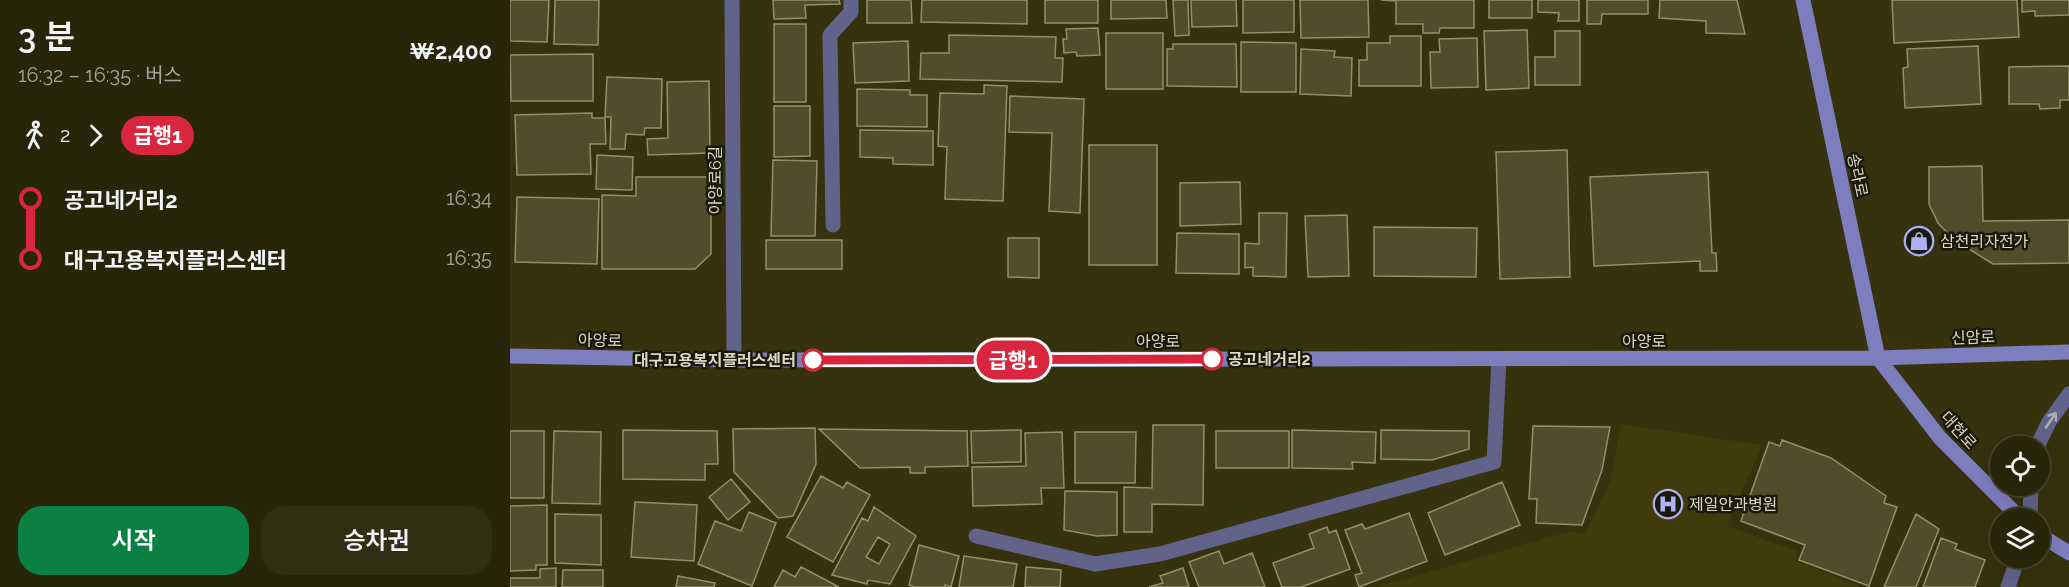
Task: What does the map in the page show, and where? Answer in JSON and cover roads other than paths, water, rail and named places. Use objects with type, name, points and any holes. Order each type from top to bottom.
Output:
[{"type":"main road","name":"송라로","points":[[1803,0],[1878,358]]},
{"type":"main road","name":"신암로","points":[[1878,358],[2069,352]]},
{"type":"main road","name":"아양로","points":[[510,356],[734,360],[1878,358]]},
{"type":"main road","name":"대현로","points":[[1878,358],[1940,438],[2010,508]]},
{"type":"main road","points":[[2050,541],[2069,553]]},
{"type":"street","name":"아양로6길","points":[[732,0],[734,360]]},
{"type":"street","points":[[833,225],[830,35],[851,12],[851,0]]},
{"type":"street","points":[[976,536],[1095,564],[1160,554],[1494,462],[1499,359]]},
{"type":"street","points":[[2042,436],[2049,422],[2069,394]]},
{"type":"street","points":[[2008,587],[2015,568]]},
{"type":"place","name":"삼천리자전가","points":[[1919,241]]},
{"type":"place","name":"공고네거리2","points":[[1212,359]]},
{"type":"place","name":"대구고용복지플러스센터","points":[[813,360]]},
{"type":"place","name":"제일안과병원","points":[[1668,504]]}]
